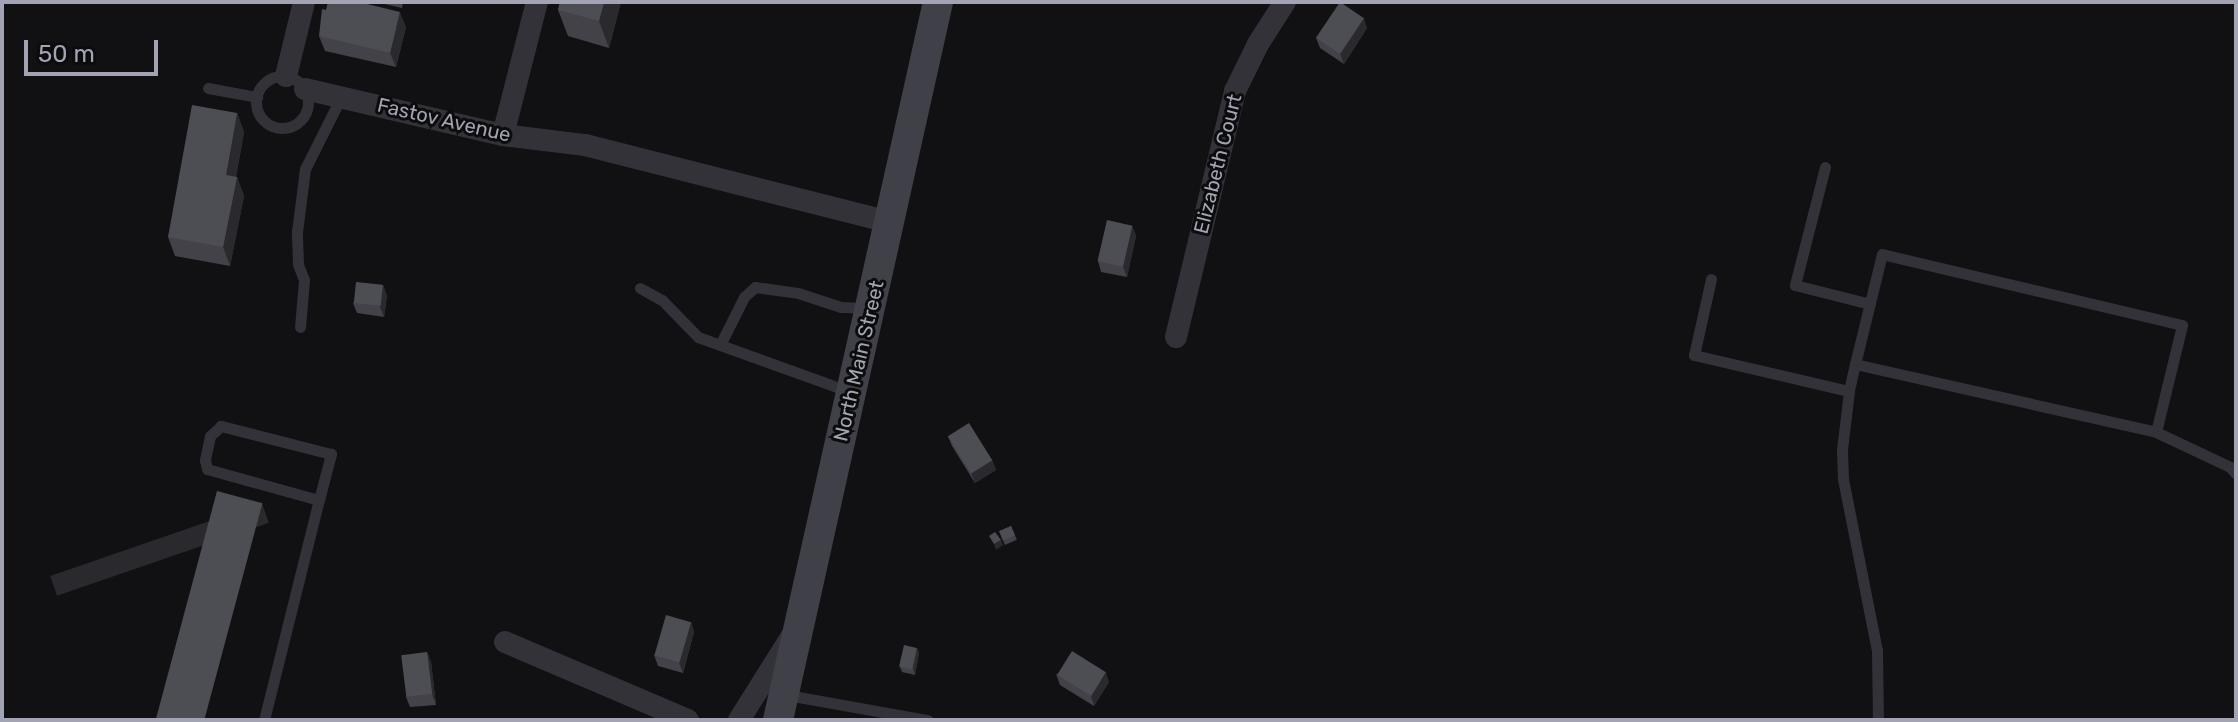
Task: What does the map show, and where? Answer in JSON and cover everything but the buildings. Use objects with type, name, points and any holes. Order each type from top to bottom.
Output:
[{"type":"main road","name":"North Main Street","points":[[781,707],[938,2]]},
{"type":"street","points":[[295,82],[304,2]]},
{"type":"street","points":[[503,135],[537,2]]},
{"type":"street","name":"Elizabeth Court","points":[[1176,337],[1235,91],[1258,44],[1285,2]]},
{"type":"street","name":"Fastov Avenue","points":[[295,82],[503,135],[585,145],[890,222]]},
{"type":"street","points":[[739,720],[801,622]]},
{"type":"street","points":[[505,642],[688,720]]},
{"type":"lane","points":[[270,78],[295,82],[308,107],[305,115],[291,126],[282,128],[265,121],[259,114],[257,97],[270,78]]},
{"type":"lane","points":[[208,88],[257,97]]},
{"type":"lane","points":[[300,327],[304,280],[298,264],[297,232],[305,169],[341,96]]},
{"type":"lane","points":[[1825,167],[1795,285],[1870,304]]},
{"type":"lane","points":[[1878,720],[1877,650],[1843,479],[1843,424],[1882,254],[2182,325],[2156,432]]},
{"type":"lane","points":[[1711,279],[1694,355],[1849,391]]},
{"type":"lane","points":[[720,345],[744,297],[755,287],[798,293],[841,307],[871,308]]},
{"type":"lane","points":[[640,288],[662,300],[698,337],[852,392]]},
{"type":"lane","points":[[1855,364],[2156,432],[2221,462],[2236,474]]},
{"type":"lane","points":[[264,720],[331,454],[221,426],[210,436],[205,460],[207,469],[319,500]]},
{"type":"lane","points":[[781,707],[928,720]]}]
